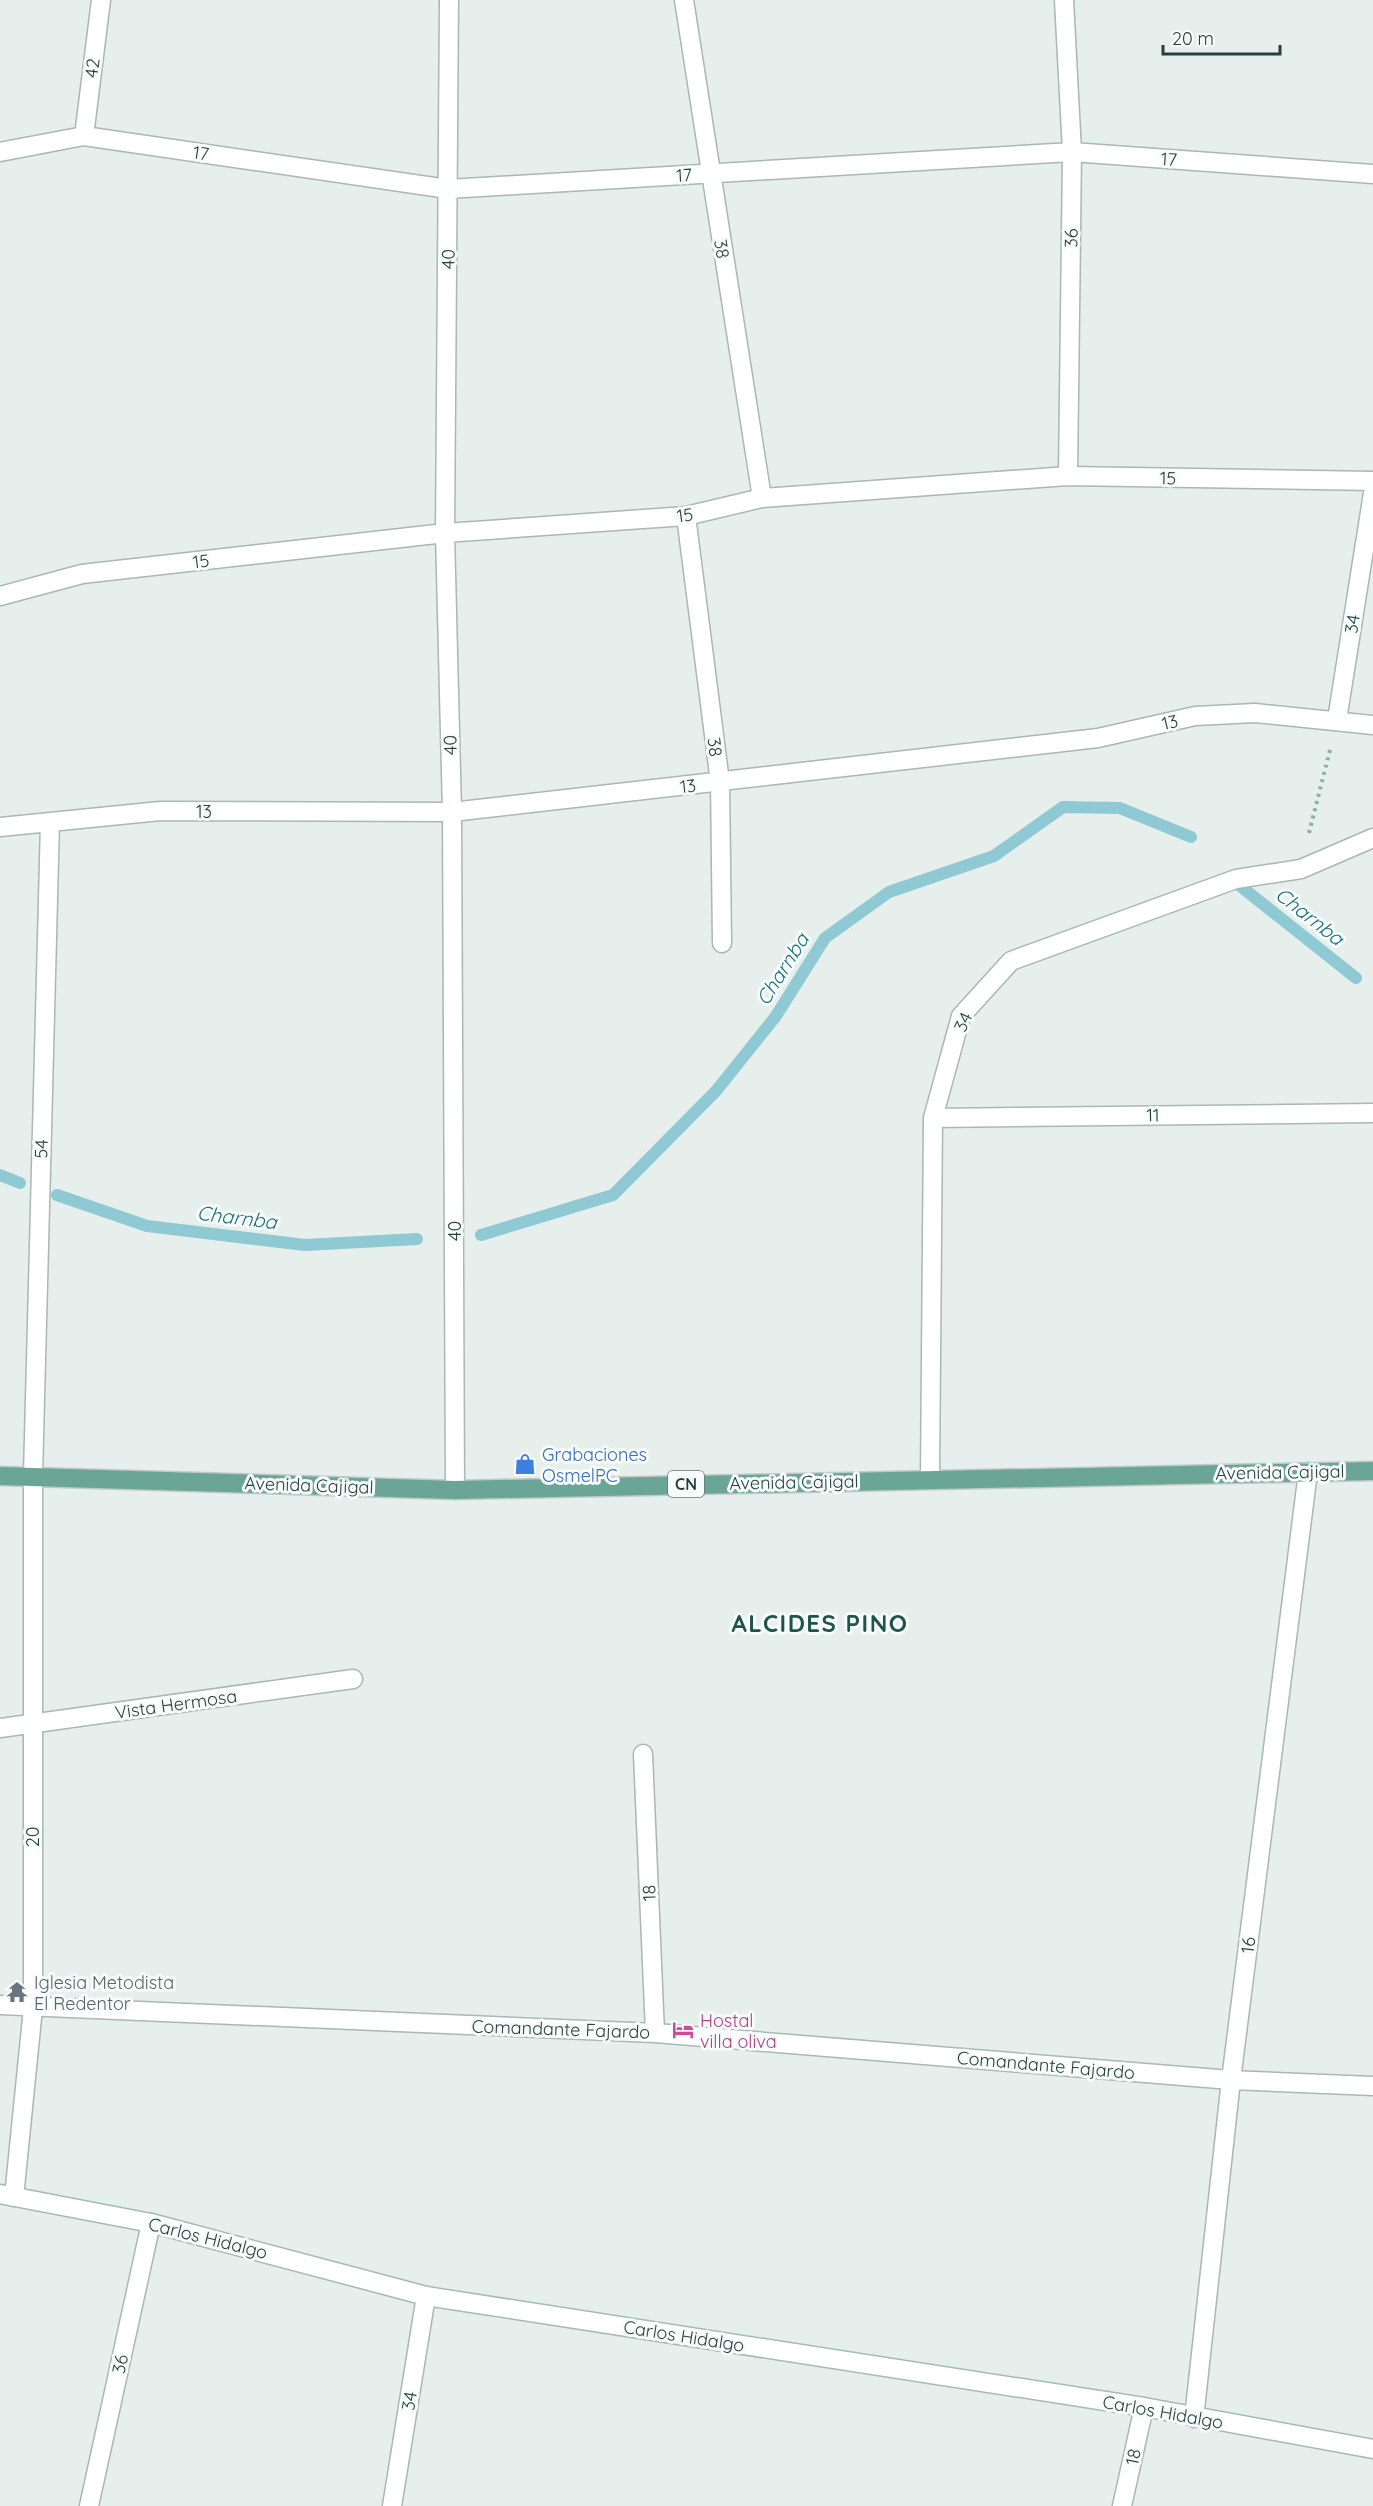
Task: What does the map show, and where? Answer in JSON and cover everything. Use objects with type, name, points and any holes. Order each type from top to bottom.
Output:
[{"type":"main road","name":"Avenida Cajigal","points":[[0,1476],[454,1490],[930,1478],[1373,1471]]},
{"type":"street","name":"42","points":[[84,136],[101,0]]},
{"type":"street","name":"40","points":[[448,0],[445,533],[452,812],[454,1490]]},
{"type":"street","name":"38","points":[[684,0],[762,498]]},
{"type":"street","name":"36","points":[[1064,0],[1072,152],[1068,476]]},
{"type":"street","name":"17","points":[[0,152],[84,136],[448,189],[1072,152],[1373,174]]},
{"type":"street","name":"15","points":[[0,596],[82,574],[445,533],[686,516],[762,498],[1068,476],[1373,481]]},
{"type":"street","name":"34","points":[[1337,720],[1373,493]]},
{"type":"street","name":"38","points":[[686,516],[720,782],[722,943]]},
{"type":"street","name":"13","points":[[0,827],[160,811],[452,812],[1098,738],[1195,716],[1255,713],[1373,725]]},
{"type":"street","name":"54","points":[[33,1476],[50,822]]},
{"type":"street","name":"34","points":[[930,1478],[933,1118],[961,1016],[1011,961],[1236,879],[1300,869],[1373,838]]},
{"type":"street","name":"11","points":[[933,1118],[1373,1113]]},
{"type":"street","name":"16","points":[[1194,2418],[1231,2080],[1308,1472]]},
{"type":"street","name":"20","points":[[7,2196],[33,2008],[33,1476]]},
{"type":"street","name":"Vista Hermosa","points":[[0,1728],[353,1679]]},
{"type":"street","name":"18","points":[[643,1754],[655,2032]]},
{"type":"street","name":"Comandante Fajardo","points":[[0,2005],[655,2032],[1231,2080],[1373,2086]]},
{"type":"street","name":"Carlos Hidalgo","points":[[7,2196],[151,2223],[426,2296],[1144,2407],[1373,2449]]},
{"type":"street","name":"36","points":[[89,2506],[151,2223]]},
{"type":"street","name":"34","points":[[392,2506],[426,2296]]},
{"type":"street","name":"18","points":[[1122,2506],[1144,2407]]},
{"type":"path","points":[[1300,869],[1337,720]]},
{"type":"waterway","name":"Charnba","points":[[481,1235],[613,1195],[716,1091],[776,1016],[825,938],[889,892],[994,856],[1063,807],[1120,808],[1191,837]]},
{"type":"waterway","name":"Charnba","points":[[1239,885],[1356,978]]},
{"type":"waterway","name":"Charnba","points":[[0,1175],[20,1183]]},
{"type":"waterway","name":"Charnba","points":[[57,1195],[147,1226],[305,1245],[417,1239]]},
{"type":"place","name":"Grabaciones OsmelPC","points":[[525,1464]]},
{"type":"place","name":"Iglesia Metodista El Redentor","points":[[17,1992]]},
{"type":"place","name":"Hostal villa oliva","points":[[683,2030]]},
{"type":"district","name":"ALCIDES PINO","points":[[820,1623]]}]
